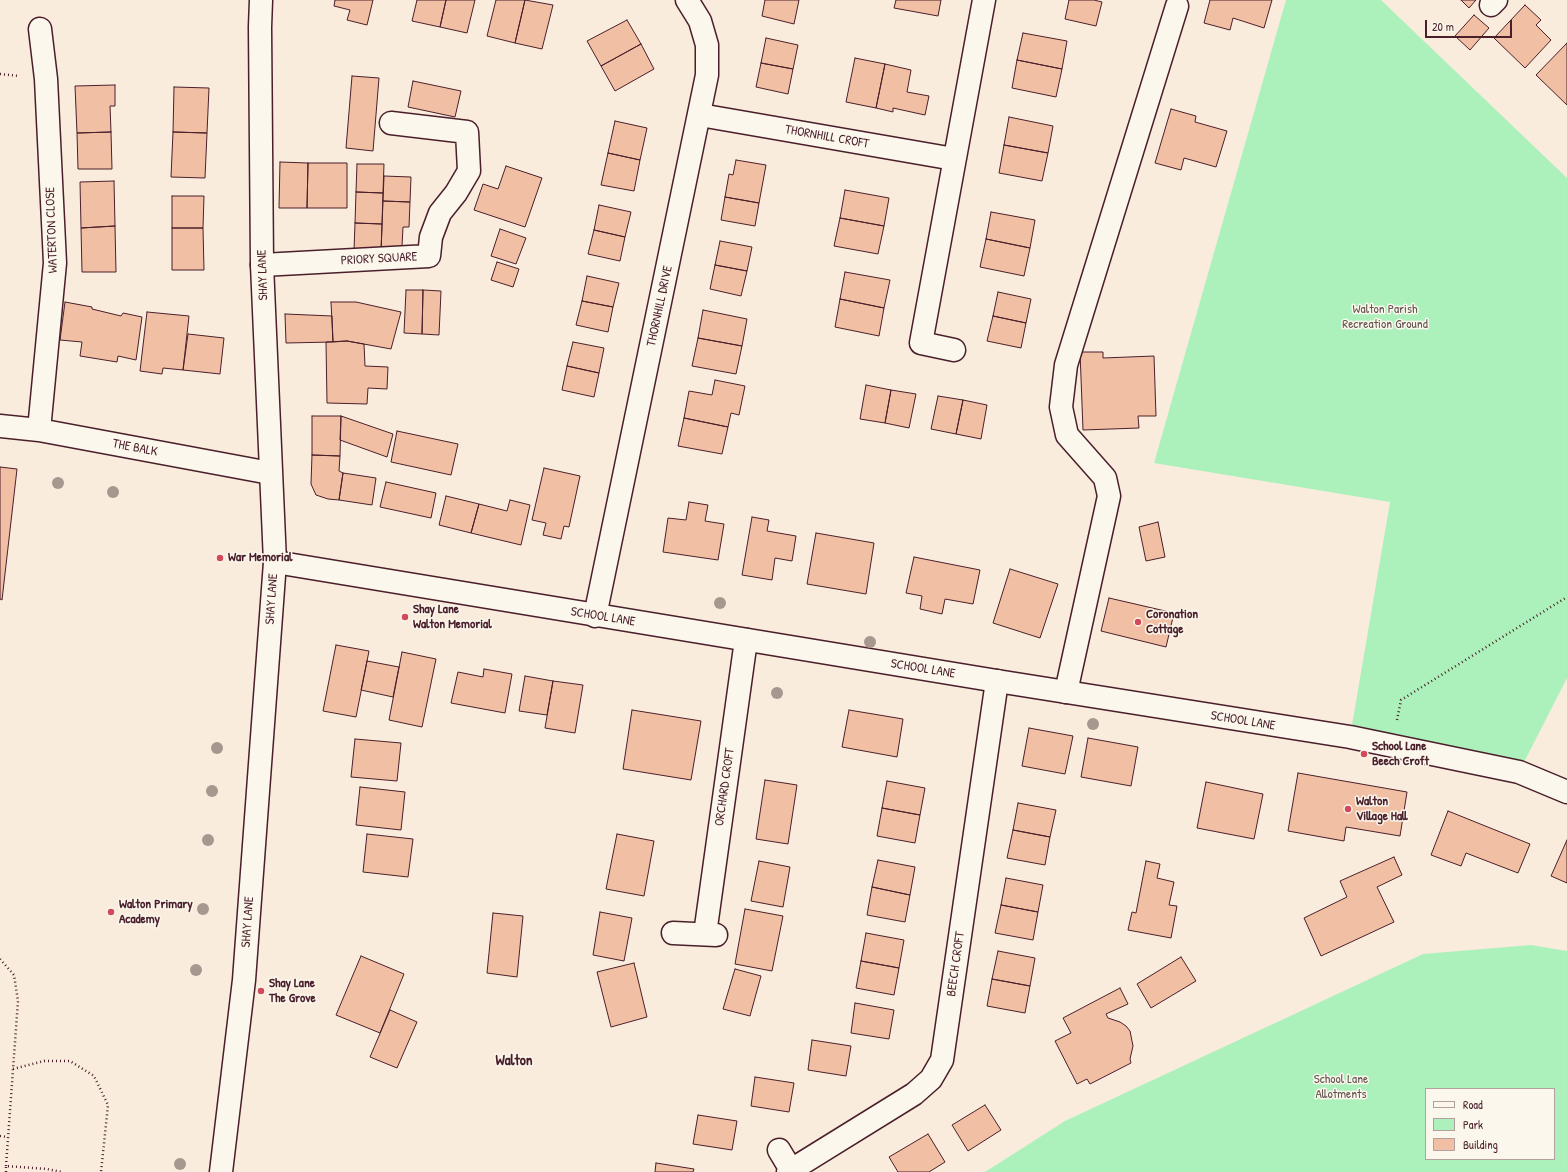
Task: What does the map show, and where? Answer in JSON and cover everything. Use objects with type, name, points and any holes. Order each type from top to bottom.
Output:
[{"type":"street","name":"SHAY LANE","points":[[221,1172],[244,980],[275,562],[262,265],[260,27],[262,0]]},
{"type":"street","name":"THORNHILL DRIVE","points":[[595,616],[700,115],[707,75],[707,45],[700,21],[687,0]]},
{"type":"street","points":[[954,350],[922,343],[954,159],[984,0]]},
{"type":"street","points":[[1066,692],[1109,496],[1105,478],[1067,435],[1061,407],[1066,365],[1177,6]]},
{"type":"street","name":"WATERTON CLOSE","points":[[40,29],[46,79],[55,263],[40,430]]},
{"type":"street","name":"THORNHILL CROFT","points":[[700,115],[954,159]]},
{"type":"street","name":"PRIORY SQUARE","points":[[262,265],[429,256],[430,237],[440,213],[456,193],[469,171],[467,132],[391,122]]},
{"type":"street","name":"THE BALK","points":[[0,426],[40,430],[270,473]]},
{"type":"street","name":"SCHOOL LANE","points":[[275,562],[595,616],[1350,737],[1519,772],[1567,792]]},
{"type":"street","name":"ORCHARD CROFT","points":[[673,933],[710,934],[746,640]]},
{"type":"street","name":"BEECH CROFT","points":[[779,1150],[789,1171],[914,1094],[931,1079],[942,1060],[997,681]]},
{"type":"path","points":[[1393,746],[1401,700],[1567,597]]},
{"type":"path","points":[[0,959],[14,974],[18,1001],[6,1172]]},
{"type":"path","points":[[13,1069],[44,1061],[70,1061],[94,1076],[108,1105],[101,1172]]},
{"type":"path","points":[[0,1136],[8,1137]]},
{"type":"path","points":[[6,1166],[47,1169],[62,1172]]},
{"type":"green space","name":"Walton Parish Recreation Ground","points":[[1286,0],[1381,0],[1567,178],[1567,678],[1519,772],[1350,737],[1390,502],[1154,463]]},
{"type":"green space","name":"School Lane Allotments","points":[[1531,945],[1567,951],[1567,1172],[985,1172],[1065,1121],[1423,954]]},
{"type":"building","points":[[335,0],[373,0],[367,25],[347,20],[350,10],[334,6]]},
{"type":"building","points":[[417,0],[446,0],[440,27],[412,21]]},
{"type":"building","points":[[446,0],[475,0],[467,33],[440,27]]},
{"type":"building","points":[[496,0],[525,0],[515,43],[487,36]]},
{"type":"building","points":[[525,0],[553,5],[542,49],[515,43]]},
{"type":"building","points":[[765,0],[799,0],[794,24],[762,16]]},
{"type":"building","points":[[896,0],[941,0],[938,16],[894,8]]},
{"type":"building","points":[[1069,0],[1094,0],[1102,2],[1096,26],[1065,19]]},
{"type":"building","points":[[1210,0],[1272,0],[1264,28],[1233,18],[1230,30],[1204,23]]},
{"type":"building","points":[[1461,0],[1476,0],[1469,8]]},
{"type":"building","points":[[1525,5],[1541,20],[1536,25],[1551,40],[1525,68],[1494,38]]},
{"type":"building","points":[[1474,15],[1489,28],[1470,50],[1455,36]]},
{"type":"building","points":[[627,20],[641,44],[601,66],[587,41]]},
{"type":"building","points":[[1023,33],[1067,41],[1062,69],[1017,60]]},
{"type":"building","points":[[766,38],[798,45],[793,69],[761,63]]},
{"type":"building","points":[[1567,43],[1567,105],[1536,75]]},
{"type":"building","points":[[641,44],[654,69],[615,91],[601,66]]},
{"type":"building","points":[[855,58],[885,64],[876,108],[846,102]]},
{"type":"building","points":[[1017,60],[1062,69],[1056,97],[1012,88]]},
{"type":"building","points":[[761,63],[793,69],[788,94],[756,87]]},
{"type":"building","points":[[885,64],[911,70],[907,92],[929,96],[925,115],[893,108],[893,112],[876,108]]},
{"type":"building","points":[[352,76],[379,78],[373,151],[346,148]]},
{"type":"building","points":[[413,81],[461,91],[455,117],[408,107]]},
{"type":"building","points":[[115,85],[115,106],[110,106],[111,132],[77,133],[75,86]]},
{"type":"building","points":[[174,87],[209,88],[207,133],[173,132]]},
{"type":"building","points":[[1171,109],[1196,116],[1195,122],[1227,131],[1216,167],[1184,158],[1181,170],[1155,163]]},
{"type":"building","points":[[1009,117],[1053,126],[1048,153],[1004,145]]},
{"type":"building","points":[[615,121],[647,128],[640,160],[608,153]]},
{"type":"building","points":[[111,132],[112,169],[78,169],[77,133]]},
{"type":"building","points":[[173,132],[207,133],[205,178],[171,177]]},
{"type":"building","points":[[1004,145],[1048,153],[1042,181],[999,173]]},
{"type":"building","points":[[608,153],[640,160],[634,191],[601,185]]},
{"type":"building","points":[[736,160],[766,165],[759,203],[725,197],[729,174],[733,175]]},
{"type":"building","points":[[280,162],[308,163],[307,208],[279,208]]},
{"type":"building","points":[[308,163],[347,163],[347,208],[307,208]]},
{"type":"building","points":[[357,164],[384,164],[383,193],[356,192]]},
{"type":"building","points":[[506,166],[542,178],[525,227],[474,210],[483,184],[498,189]]},
{"type":"building","points":[[384,176],[411,177],[410,202],[383,201]]},
{"type":"building","points":[[114,181],[115,226],[81,228],[80,182]]},
{"type":"building","points":[[845,190],[889,198],[884,226],[840,218]]},
{"type":"building","points":[[356,192],[383,193],[382,224],[355,223]]},
{"type":"building","points":[[172,196],[204,196],[203,228],[172,228]]},
{"type":"building","points":[[725,197],[759,203],[755,226],[721,220]]},
{"type":"building","points":[[383,201],[410,202],[409,227],[403,227],[402,246],[381,252]]},
{"type":"building","points":[[599,205],[631,212],[625,237],[594,230]]},
{"type":"building","points":[[991,212],[1035,220],[1030,248],[986,239]]},
{"type":"building","points":[[840,218],[884,226],[878,254],[834,246]]},
{"type":"building","points":[[355,223],[382,224],[381,252],[354,251]]},
{"type":"building","points":[[115,226],[116,272],[82,272],[81,228]]},
{"type":"building","points":[[172,228],[203,228],[204,270],[172,270]]},
{"type":"building","points":[[500,229],[526,238],[516,264],[491,256]]},
{"type":"building","points":[[594,230],[625,237],[620,261],[588,254]]},
{"type":"building","points":[[986,239],[1030,248],[1024,276],[980,267]]},
{"type":"building","points":[[720,241],[752,247],[747,271],[715,265]]},
{"type":"building","points":[[497,262],[519,269],[513,287],[491,280]]},
{"type":"building","points":[[715,265],[747,271],[741,296],[710,289]]},
{"type":"building","points":[[845,272],[890,280],[884,308],[840,299]]},
{"type":"building","points":[[587,276],[619,283],[613,307],[582,301]]},
{"type":"building","points":[[406,290],[423,290],[422,334],[404,333]]},
{"type":"building","points":[[423,290],[441,291],[439,335],[422,334]]},
{"type":"building","points":[[998,292],[1031,299],[1026,323],[993,316]]},
{"type":"building","points":[[840,299],[884,308],[879,336],[835,327]]},
{"type":"building","points":[[582,301],[613,307],[608,332],[576,325]]},
{"type":"building","points":[[65,302],[92,307],[92,309],[121,316],[123,313],[142,317],[136,360],[118,356],[117,362],[80,356],[82,342],[60,340]]},
{"type":"building","points":[[331,302],[356,302],[401,312],[391,349],[347,341],[333,342]]},
{"type":"building","points":[[703,310],[747,319],[742,346],[698,338]]},
{"type":"building","points":[[147,312],[189,316],[183,370],[163,368],[162,374],[140,371]]},
{"type":"building","points":[[285,314],[332,316],[333,342],[286,343]]},
{"type":"building","points":[[993,316],[1026,323],[1021,348],[987,341]]},
{"type":"building","points":[[188,334],[224,338],[220,374],[183,370]]},
{"type":"building","points":[[698,338],[742,346],[736,374],[692,366]]},
{"type":"building","points":[[347,341],[364,344],[365,366],[388,367],[387,389],[368,388],[367,404],[327,403],[326,342]]},
{"type":"building","points":[[573,342],[604,348],[599,373],[567,366]]},
{"type":"building","points":[[1080,352],[1103,352],[1103,358],[1154,356],[1156,416],[1138,416],[1139,428],[1083,430]]},
{"type":"building","points":[[567,366],[599,373],[594,397],[562,390]]},
{"type":"building","points":[[715,380],[745,386],[739,415],[731,413],[728,427],[684,418],[689,391],[712,395]]},
{"type":"building","points":[[866,385],[891,390],[885,423],[860,419]]},
{"type":"building","points":[[891,390],[916,394],[909,428],[885,423]]},
{"type":"building","points":[[938,396],[963,400],[956,434],[931,429]]},
{"type":"building","points":[[963,400],[987,405],[981,439],[956,434]]},
{"type":"building","points":[[312,416],[341,416],[340,456],[312,455]]},
{"type":"building","points":[[341,416],[393,434],[387,457],[340,440]]},
{"type":"building","points":[[684,418],[728,427],[722,454],[678,446]]},
{"type":"building","points":[[397,431],[458,444],[451,475],[391,462]]},
{"type":"building","points":[[312,455],[340,456],[339,471],[343,473],[339,500],[328,499],[316,495],[311,484]]},
{"type":"building","points":[[0,467],[17,469],[2,600],[0,599]]},
{"type":"building","points":[[544,468],[580,476],[569,527],[564,526],[561,539],[543,535],[546,523],[532,520]]},
{"type":"building","points":[[343,473],[376,478],[372,505],[339,500]]},
{"type":"building","points":[[386,482],[436,493],[431,518],[380,507]]},
{"type":"building","points":[[446,496],[479,504],[471,533],[439,525]]},
{"type":"building","points":[[510,500],[530,505],[521,545],[471,533],[479,504],[507,511]]},
{"type":"building","points":[[689,502],[708,505],[705,521],[724,524],[718,560],[663,552],[668,518],[686,520]]},
{"type":"building","points":[[752,517],[769,520],[767,531],[796,536],[792,561],[775,558],[772,580],[742,575]]},
{"type":"building","points":[[1158,522],[1165,557],[1146,561],[1139,527]]},
{"type":"building","points":[[816,533],[874,543],[866,594],[807,584]]},
{"type":"building","points":[[914,557],[980,570],[973,604],[945,599],[942,614],[920,609],[922,596],[906,593]]},
{"type":"building","points":[[1010,569],[1058,584],[1040,638],[993,623]]},
{"type":"building","name":"Coronation Cottage","points":[[1109,598],[1174,613],[1166,647],[1101,631]]},
{"type":"building","points":[[336,645],[369,651],[356,717],[323,711]]},
{"type":"building","points":[[402,652],[436,659],[422,727],[389,720]]},
{"type":"building","points":[[367,661],[399,667],[393,697],[361,690]]},
{"type":"building","points":[[484,669],[512,674],[505,713],[451,703],[458,672],[483,677]]},
{"type":"building","points":[[525,676],[553,681],[547,715],[519,711]]},
{"type":"building","points":[[553,681],[583,685],[575,733],[545,728]]},
{"type":"building","points":[[632,710],[701,721],[691,780],[623,769]]},
{"type":"building","points":[[849,710],[903,719],[897,757],[842,747]]},
{"type":"building","points":[[1029,728],[1073,736],[1065,774],[1022,766]]},
{"type":"building","points":[[1088,738],[1138,747],[1131,786],[1081,777]]},
{"type":"building","points":[[355,739],[401,743],[397,781],[351,777]]},
{"type":"building","name":"Walton Village Hall","points":[[1298,773],[1407,792],[1400,836],[1346,827],[1344,841],[1288,831]]},
{"type":"building","points":[[765,780],[797,785],[788,844],[756,839]]},
{"type":"building","points":[[887,781],[925,788],[920,815],[882,808]]},
{"type":"building","points":[[1206,782],[1263,794],[1254,839],[1197,828]]},
{"type":"building","points":[[360,787],[405,792],[401,830],[356,825]]},
{"type":"building","points":[[1018,803],[1056,810],[1050,837],[1013,830]]},
{"type":"building","points":[[882,808],[920,815],[915,843],[877,836]]},
{"type":"building","points":[[1448,811],[1530,844],[1518,873],[1466,853],[1461,866],[1431,855]]},
{"type":"building","points":[[1013,830],[1050,837],[1045,865],[1007,858]]},
{"type":"building","points":[[367,834],[413,839],[408,877],[363,872]]},
{"type":"building","points":[[617,834],[654,841],[644,896],[606,889]]},
{"type":"building","points":[[1567,840],[1567,883],[1551,876]]},
{"type":"building","points":[[1394,857],[1402,875],[1377,887],[1394,922],[1321,956],[1304,918],[1347,897],[1340,881]]},
{"type":"building","points":[[878,860],[915,867],[910,895],[872,887]]},
{"type":"building","points":[[759,861],[790,867],[783,907],[751,901]]},
{"type":"building","points":[[1146,861],[1160,864],[1157,878],[1174,882],[1169,905],[1177,906],[1171,938],[1128,930],[1132,912],[1136,913]]},
{"type":"building","points":[[1006,878],[1043,885],[1038,912],[1001,905]]},
{"type":"building","points":[[872,887],[910,895],[905,922],[867,915]]},
{"type":"building","points":[[1001,905],[1038,912],[1033,940],[995,933]]},
{"type":"building","points":[[745,909],[783,916],[772,971],[735,964]]},
{"type":"building","points":[[600,912],[632,918],[624,961],[593,955]]},
{"type":"building","points":[[493,913],[523,916],[517,977],[487,973]]},
{"type":"building","points":[[866,933],[904,940],[899,968],[861,961]]},
{"type":"building","points":[[998,951],[1035,958],[1030,986],[992,979]]},
{"type":"building","points":[[361,956],[404,974],[380,1033],[336,1015]]},
{"type":"building","points":[[1181,957],[1196,981],[1151,1008],[1137,984]]},
{"type":"building","points":[[861,961],[899,968],[894,995],[856,988]]},
{"type":"building","points":[[634,963],[647,1017],[611,1027],[597,972]]},
{"type":"building","points":[[735,969],[761,976],[750,1016],[723,1009]]},
{"type":"building","points":[[992,979],[1030,986],[1025,1013],[987,1006]]},
{"type":"building","points":[[1120,988],[1128,1004],[1106,1014],[1108,1018],[1120,1022],[1130,1031],[1133,1046],[1130,1059],[1131,1063],[1090,1084],[1087,1079],[1077,1084],[1055,1041],[1071,1033],[1063,1018]]},
{"type":"building","points":[[855,1003],[894,1010],[889,1039],[851,1033]]},
{"type":"building","points":[[390,1010],[417,1022],[397,1068],[370,1057]]},
{"type":"building","points":[[812,1040],[851,1046],[846,1076],[808,1070]]},
{"type":"building","points":[[755,1077],[794,1083],[789,1112],[751,1106]]},
{"type":"building","points":[[985,1105],[1001,1130],[968,1151],[952,1125]]},
{"type":"building","points":[[698,1115],[737,1121],[732,1150],[693,1144]]},
{"type":"building","points":[[928,1134],[945,1162],[929,1172],[898,1172],[889,1157]]},
{"type":"building","points":[[656,1163],[694,1169],[693,1172],[655,1172]]},
{"type":"place","name":"War Memorial","points":[[220,558]]},
{"type":"place","name":"Shay Lane Walton Memorial","points":[[405,617]]},
{"type":"place","name":"Coronation Cottage","points":[[1138,622]]},
{"type":"place","name":"School Lane Beech Croft","points":[[1364,754]]},
{"type":"place","name":"Walton Village Hall","points":[[1348,809]]},
{"type":"place","name":"Walton Primary Academy","points":[[111,912]]},
{"type":"place","name":"Shay Lane The Grove","points":[[261,991]]},
{"type":"district","name":"Walton","points":[[514,1061]]}]
